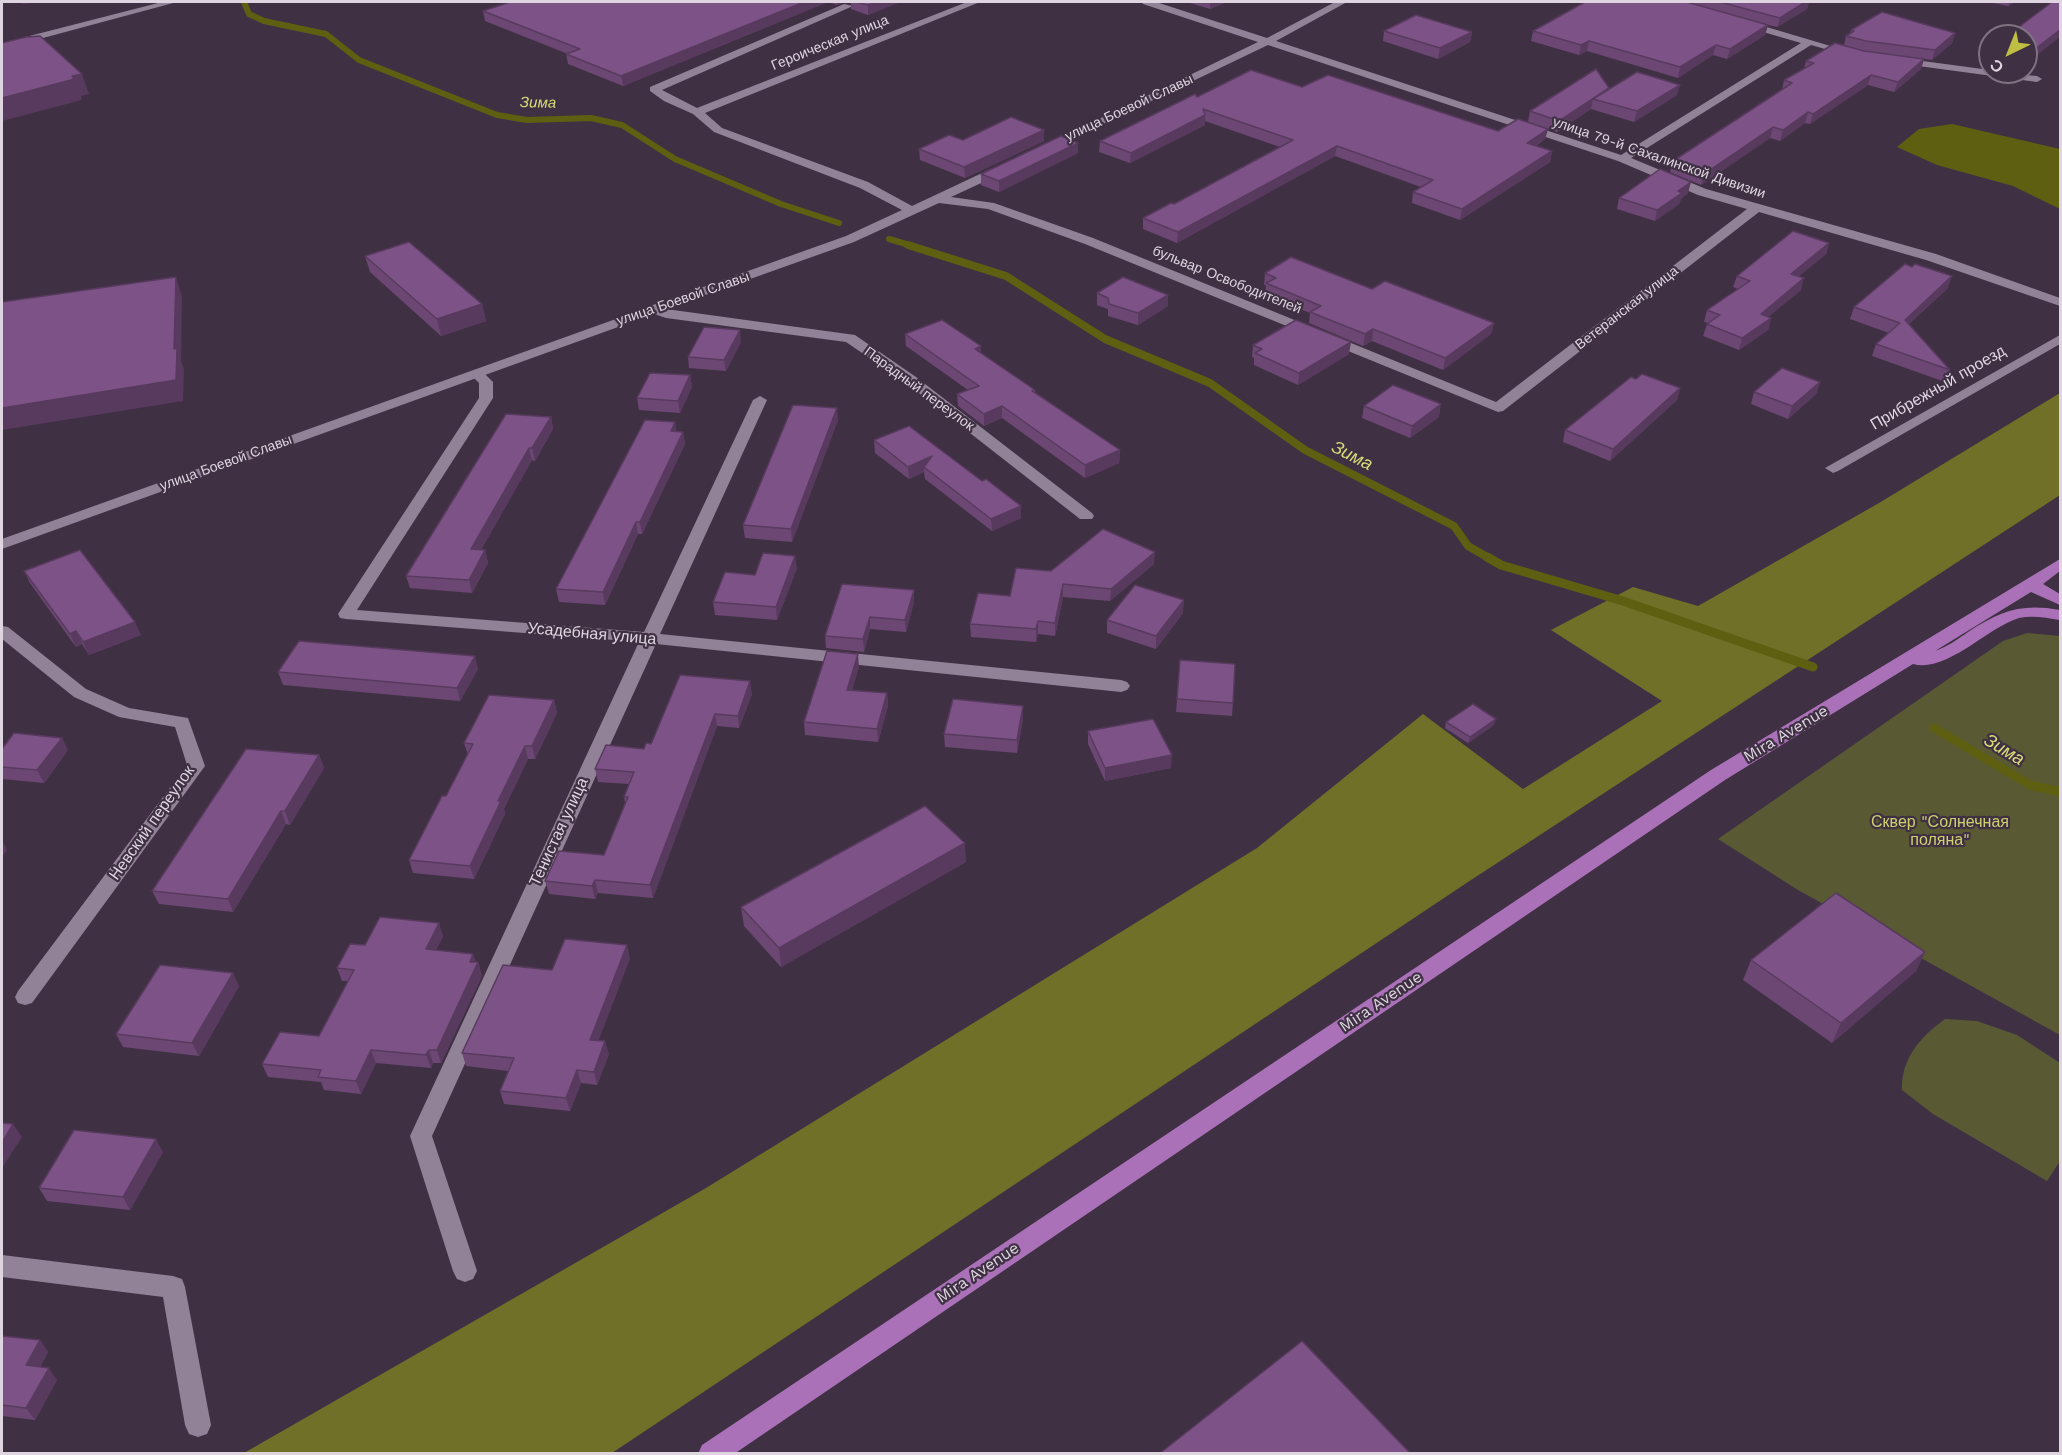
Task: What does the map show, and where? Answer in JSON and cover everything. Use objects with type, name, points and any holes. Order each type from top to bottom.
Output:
[{"type":"main road","name":"Mira Avenue","points":[[711,1454],[1718,775],[2031,585],[2061,564]]},
{"type":"main road","points":[[2031,585],[2061,600]]},
{"type":"main road","points":[[1897,666],[1948,652],[2014,613],[2039,610],[2061,615]]},
{"type":"street","points":[[2,46],[172,2]]},
{"type":"street","points":[[833,2],[848,6],[654,89],[668,99],[697,112],[718,130],[864,185],[912,211]]},
{"type":"street","name":"Героическая улица","points":[[697,112],[975,2]]},
{"type":"street","name":"улица 79-й Сахалинской Дивизии","points":[[1147,2],[1622,159],[1702,192],[1931,257],[2061,302]]},
{"type":"street","name":"улица Боевой Славы","points":[[1036,153],[1269,41],[1342,2]]},
{"type":"street","points":[[1730,19],[1861,56]]},
{"type":"street","points":[[1622,159],[1809,42]]},
{"type":"street","points":[[1884,59],[1978,71]]},
{"type":"street","name":"улица Боевой Славы","points":[[2,544],[850,239],[1014,163]]},
{"type":"street","name":"бульвар Освободителей","points":[[939,199],[990,206],[1089,241],[1498,408]]},
{"type":"street","name":"Ветеранская улица","points":[[1498,408],[1756,208]]},
{"type":"street","name":"Парадный переулок","points":[[656,310],[666,314],[849,339],[911,380],[1086,516]]},
{"type":"street","name":"Прибрежный проезд","points":[[1833,468],[2061,339]]},
{"type":"street","name":"Усадебная улица","points":[[477,374],[486,382],[486,398],[346,614],[651,638],[1121,686]]},
{"type":"street","name":"Тенистая улица","points":[[465,1271],[421,1136],[493,974],[760,400]]},
{"type":"street","name":"Невский переулок","points":[[2,631],[80,693],[125,713],[182,722],[196,766],[25,997]]},
{"type":"street","points":[[2,1266],[172,1287],[198,1425]]},
{"type":"green space","name":"Сквер \"Солнечная поляна\"","points":[[2027,633],[2060,636],[2060,1035],[1798,890],[1718,839],[2003,641]]},
{"type":"green space","points":[[1945,1019],[1977,1021],[2017,1035],[2060,1063],[2060,1161],[2047,1181],[1933,1114],[1902,1090],[1905,1068],[1914,1050],[1928,1033]]},
{"type":"shaded area","points":[[1952,124],[2060,149],[2060,209],[2013,186],[1937,165],[1897,147],[1919,129]]},
{"type":"shaded area","points":[[2060,393],[2060,495],[1468,882],[612,1453],[244,1453],[706,1188],[1257,848],[1423,714],[1523,789],[1662,701],[1551,630],[1633,587],[1698,606],[1879,503]]},
{"type":"building","points":[[510,2],[804,2],[621,76],[566,54],[580,49],[483,11]]},
{"type":"building","points":[[856,2],[876,2],[868,5]]},
{"type":"building","points":[[1585,2],[1687,2],[1768,25],[1730,49],[1716,45],[1680,67],[1589,41],[1581,45],[1533,31]]},
{"type":"building","points":[[1720,2],[1805,2],[1780,18]]},
{"type":"building","points":[[2052,2],[2061,2],[2061,29],[2038,47],[2038,24],[2023,24]]},
{"type":"building","points":[[1882,12],[1955,33],[1935,50],[1866,41],[1846,36],[1854,31],[1851,30]]},
{"type":"building","points":[[1416,15],[1472,32],[1440,48],[1384,31]]},
{"type":"building","points":[[40,36],[82,74],[72,76],[74,78],[71,80],[2,98],[2,43]]},
{"type":"building","points":[[1835,43],[1864,51],[1924,59],[1898,82],[1871,75],[1813,114],[1808,112],[1783,130],[1773,127],[1704,174],[1673,161],[1792,83],[1784,80],[1814,63],[1806,61]]},
{"type":"building","points":[[1596,69],[1609,88],[1559,121],[1530,111]]},
{"type":"building","points":[[1251,70],[1302,87],[1328,75],[1498,131],[1518,119],[1548,129],[1527,143],[1552,151],[1462,209],[1413,192],[1433,180],[1337,146],[1178,232],[1143,218],[1171,203],[1174,204],[1293,140],[1203,109],[1205,115],[1131,153],[1100,141],[1195,94],[1197,97]]},
{"type":"building","points":[[1637,72],[1680,85],[1637,111],[1593,99]]},
{"type":"building","points":[[1011,117],[1044,130],[964,167],[919,149],[949,135],[963,140]]},
{"type":"building","points":[[1061,136],[1078,143],[999,181],[981,174]]},
{"type":"building","points":[[1660,169],[1691,182],[1678,191],[1682,193],[1657,210],[1619,198]]},
{"type":"building","points":[[1793,231],[1829,243],[1791,274],[1804,278],[1761,314],[1771,318],[1742,338],[1707,324],[1720,315],[1707,310],[1750,281],[1737,276]]},
{"type":"building","points":[[409,242],[482,304],[437,319],[365,256]]},
{"type":"building","points":[[1291,257],[1372,289],[1385,281],[1494,323],[1445,358],[1373,329],[1365,334],[1310,312],[1321,306],[1266,283],[1276,278],[1265,273]]},
{"type":"building","points":[[1905,264],[1912,267],[1915,264],[1952,276],[1905,320],[1950,370],[1876,344],[1900,323],[1854,307]]},
{"type":"building","points":[[176,277],[174,349],[177,348],[176,380],[2,408],[2,302]]},
{"type":"building","points":[[1123,277],[1168,295],[1138,313],[1109,304],[1108,298],[1097,293]]},
{"type":"building","points":[[942,320],[981,346],[975,349],[1035,390],[1032,391],[1120,450],[1085,465],[1002,406],[984,414],[957,394],[979,386],[905,334]]},
{"type":"building","points":[[1296,320],[1351,342],[1299,373],[1255,353],[1262,349],[1253,345]]},
{"type":"building","points":[[704,327],[740,330],[724,360],[688,357]]},
{"type":"building","points":[[1782,368],[1820,382],[1792,406],[1754,392]]},
{"type":"building","points":[[650,373],[690,375],[678,401],[637,398]]},
{"type":"building","points":[[1642,374],[1680,388],[1613,449],[1565,430],[1631,377],[1636,379]]},
{"type":"building","points":[[1393,385],[1441,404],[1412,426],[1364,406]]},
{"type":"building","points":[[793,405],[837,408],[791,529],[743,525]]},
{"type":"building","points":[[506,414],[551,417],[532,448],[529,448],[471,549],[485,550],[469,580],[406,576]]},
{"type":"building","points":[[645,420],[675,422],[671,431],[683,432],[640,522],[636,522],[603,592],[556,589]]},
{"type":"building","points":[[909,426],[982,481],[986,479],[1021,506],[991,519],[924,467],[932,456],[908,467],[874,440]]},
{"type":"building","points":[[1103,529],[1155,552],[1111,589],[1063,584],[1055,623],[1038,621],[1036,629],[970,624],[978,593],[1010,596],[1016,568],[1051,571]]},
{"type":"building","points":[[80,550],[135,622],[83,642],[76,631],[70,634],[24,571]]},
{"type":"building","points":[[763,553],[795,556],[776,607],[713,602],[725,572],[755,575]]},
{"type":"building","points":[[842,584],[914,590],[905,620],[870,617],[863,639],[825,636]]},
{"type":"building","points":[[1135,585],[1184,600],[1156,636],[1107,620]]},
{"type":"building","points":[[299,641],[475,656],[457,688],[278,672]]},
{"type":"building","points":[[827,651],[858,654],[847,690],[887,693],[877,729],[804,722]]},
{"type":"building","points":[[1180,660],[1235,664],[1233,703],[1177,699]]},
{"type":"building","points":[[680,675],[750,681],[738,716],[715,714],[650,885],[595,880],[592,886],[545,881],[559,851],[604,855],[628,797],[624,797],[634,772],[595,769],[606,745],[644,749],[646,743],[651,744]]},
{"type":"building","points":[[489,695],[554,700],[532,746],[525,746],[470,866],[409,860],[442,796],[446,796],[473,744],[464,743]]},
{"type":"building","points":[[953,699],[1023,706],[1017,740],[944,734]]},
{"type":"building","points":[[1473,704],[1496,719],[1470,737],[1446,722]]},
{"type":"building","points":[[1153,719],[1172,755],[1105,768],[1088,731]]},
{"type":"building","points":[[14,733],[62,738],[37,770],[2,767],[2,749]]},
{"type":"building","points":[[246,749],[319,755],[285,811],[281,811],[228,899],[152,891]]},
{"type":"building","points":[[925,806],[965,843],[779,948],[741,907]]},
{"type":"building","points":[[1836,893],[1925,952],[1841,1023],[1751,960]]},
{"type":"building","points":[[380,917],[439,923],[426,949],[473,954],[470,962],[478,962],[437,1050],[429,1050],[426,1055],[371,1050],[356,1081],[318,1077],[321,1070],[262,1064],[280,1032],[319,1036],[354,970],[337,968],[350,944],[365,945]]},
{"type":"building","points":[[565,939],[627,945],[590,1040],[605,1041],[594,1072],[577,1070],[566,1098],[500,1091],[514,1058],[462,1053],[503,965],[552,970]]},
{"type":"building","points":[[160,965],[233,973],[192,1043],[116,1034]]},
{"type":"building","points":[[2,1123],[13,1124],[2,1143]]},
{"type":"building","points":[[74,1130],[156,1139],[123,1197],[39,1188]]},
{"type":"building","points":[[2,1336],[40,1340],[26,1365],[49,1368],[26,1408],[2,1405]]},
{"type":"building","points":[[1302,1341],[1411,1454],[1159,1454]]},
{"type":"waterway","name":"Зима","points":[[244,2],[249,14],[264,21],[326,34],[359,60],[497,115],[527,120],[591,118],[622,125],[675,159],[781,204],[839,223]]},
{"type":"waterway","name":"Зима","points":[[889,239],[913,246]]},
{"type":"waterway","name":"Зима","points":[[908,245],[1006,276],[1105,339],[1210,383],[1305,450],[1454,526],[1468,546],[1489,558]]},
{"type":"waterway","name":"Зима","points":[[1487,557],[1501,565],[1623,601],[1813,667]]},
{"type":"waterway","name":"Зима","points":[[1934,728],[2030,785],[2060,792]]}]
